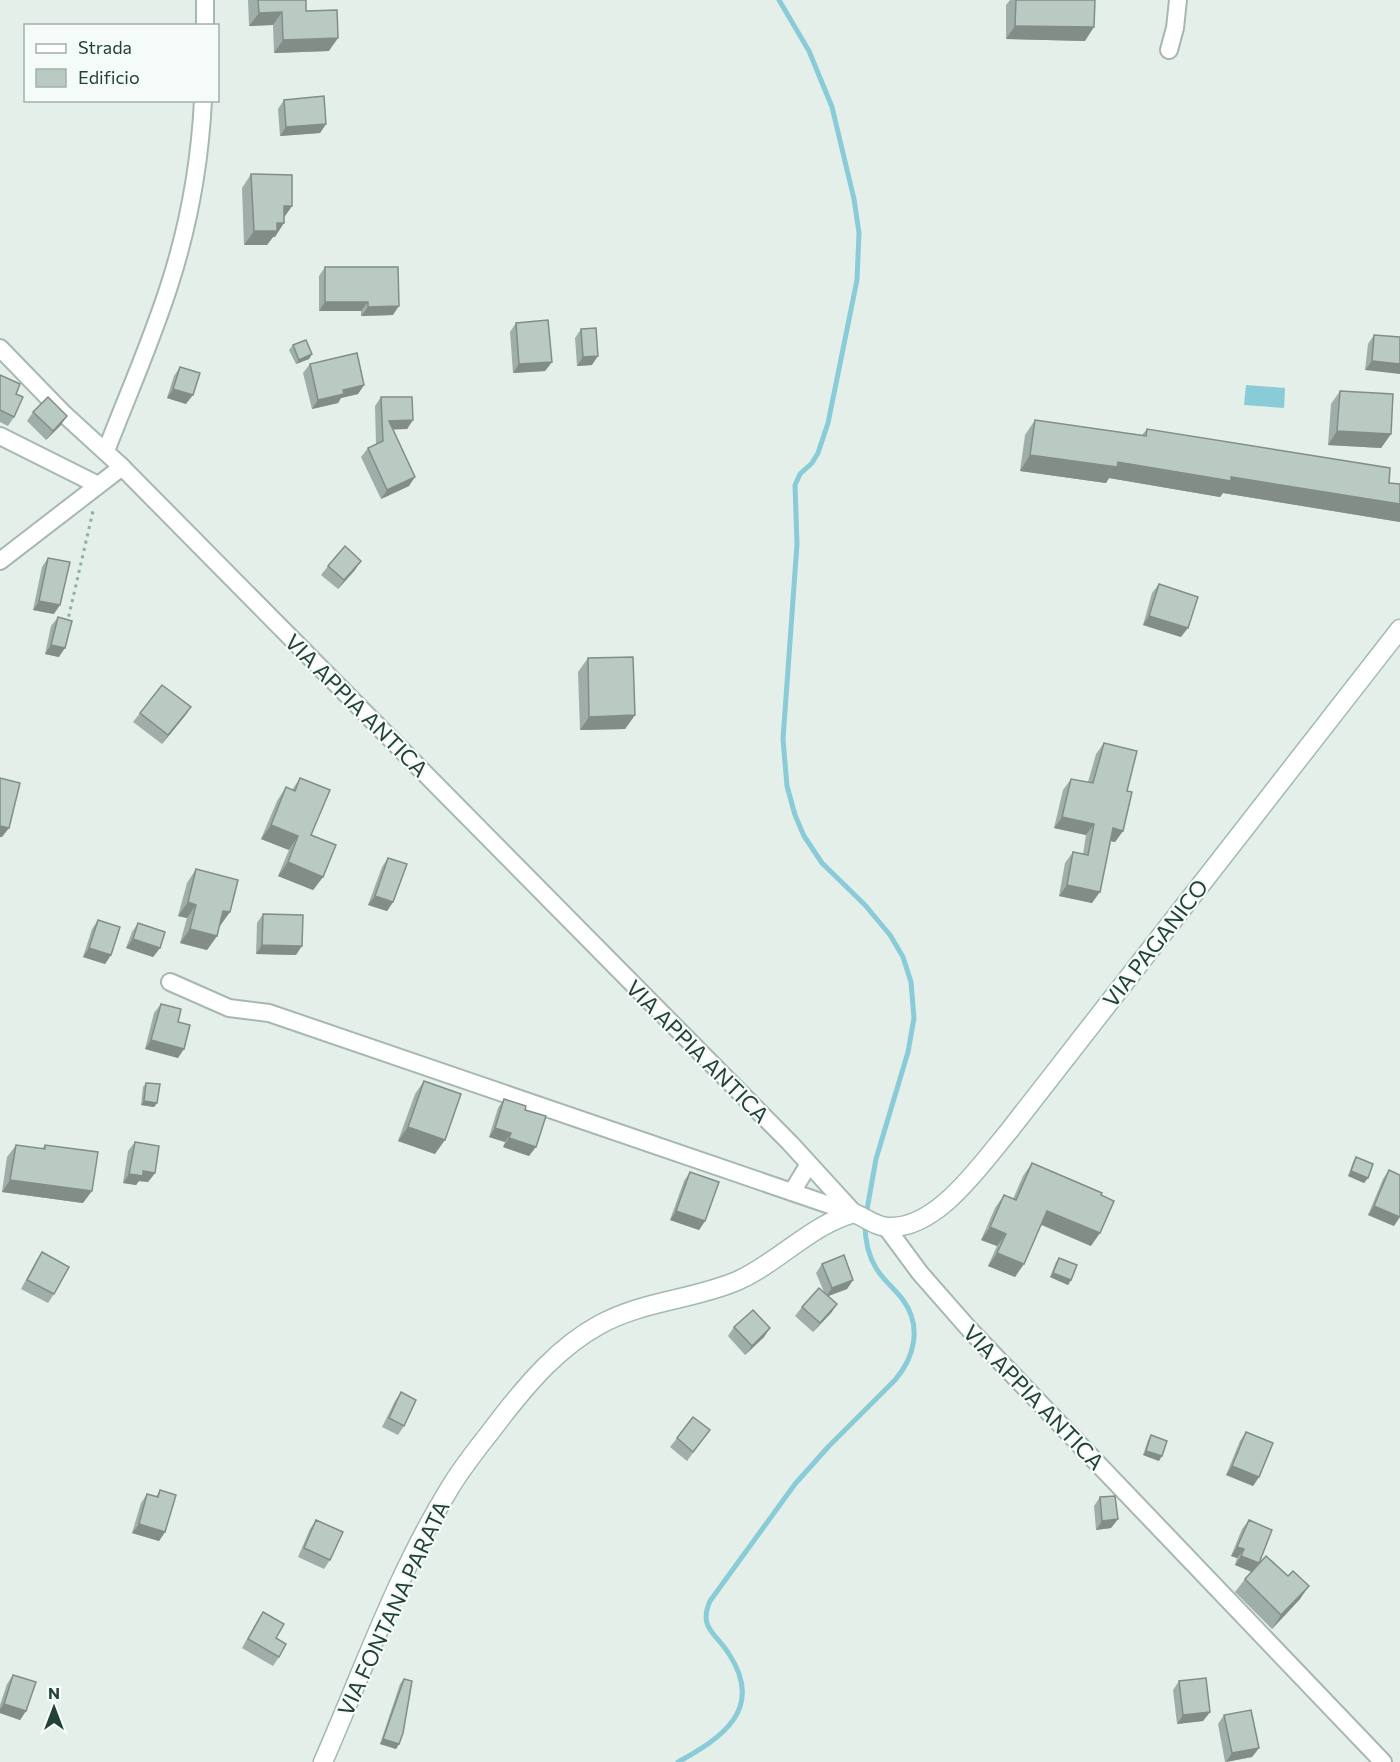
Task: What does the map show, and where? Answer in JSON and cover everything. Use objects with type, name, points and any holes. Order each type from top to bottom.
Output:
[{"type":"street","points":[[205,0],[205,24]]},
{"type":"street","points":[[1169,50],[1175,28],[1178,0]]},
{"type":"street","points":[[106,451],[157,320],[178,255],[193,184],[203,102]]},
{"type":"street","name":"VIA APPIA ANTICA","points":[[0,348],[64,414],[122,467],[809,1164],[854,1213],[886,1227],[920,1273],[970,1330],[1383,1762]]},
{"type":"street","points":[[0,436],[98,485]]},
{"type":"street","points":[[0,561],[122,467]]},
{"type":"street","name":"VIA PAGANICO","points":[[886,1227],[911,1224],[933,1212],[954,1194],[984,1161],[1400,629]]},
{"type":"street","points":[[170,982],[229,1008],[269,1012],[854,1213]]},
{"type":"street","points":[[792,1192],[809,1164]]},
{"type":"street","name":"VIA FONTANA PARATA","points":[[322,1762],[401,1582],[440,1504],[503,1416],[550,1361],[601,1323],[633,1310],[714,1289],[742,1279],[828,1224],[854,1213]]},
{"type":"path","points":[[67,626],[98,485]]},
{"type":"water","points":[[1246,385],[1285,388],[1284,408],[1244,405]]},
{"type":"building","points":[[258,0],[306,0],[306,11],[337,10],[338,38],[283,40],[282,12],[259,13]]},
{"type":"building","points":[[1016,0],[1095,0],[1094,27],[1015,26]]},
{"type":"building","points":[[324,96],[326,124],[286,127],[284,100]]},
{"type":"building","points":[[251,174],[292,175],[292,206],[284,206],[284,223],[277,223],[277,231],[254,231]]},
{"type":"building","points":[[325,267],[398,267],[399,306],[368,307],[368,302],[325,302]]},
{"type":"building","points":[[548,320],[552,362],[519,364],[516,323]]},
{"type":"building","points":[[596,328],[598,356],[583,357],[581,329]]},
{"type":"building","points":[[1374,335],[1400,337],[1400,364],[1372,361]]},
{"type":"building","points":[[306,340],[312,354],[299,360],[293,345]]},
{"type":"building","points":[[357,353],[364,385],[343,390],[344,394],[318,400],[310,364]]},
{"type":"building","points":[[180,367],[200,373],[193,395],[173,389]]},
{"type":"building","points":[[0,375],[20,384],[16,394],[23,397],[14,417],[0,410]]},
{"type":"building","points":[[1340,391],[1393,394],[1391,434],[1337,431]]},
{"type":"building","points":[[48,397],[67,416],[53,431],[33,412]]},
{"type":"building","points":[[381,397],[412,397],[413,420],[389,421],[415,477],[387,490],[368,448],[383,441]]},
{"type":"building","points":[[1035,420],[1146,436],[1147,429],[1390,468],[1389,483],[1400,484],[1400,504],[1231,477],[1231,481],[1118,462],[1117,467],[1030,455]]},
{"type":"building","points":[[345,546],[361,561],[344,580],[328,566]]},
{"type":"building","points":[[48,558],[70,562],[60,605],[39,601]]},
{"type":"building","points":[[1159,584],[1198,597],[1188,628],[1149,616]]},
{"type":"building","points":[[58,617],[72,621],[65,648],[51,645]]},
{"type":"building","points":[[633,657],[635,715],[589,717],[588,658]]},
{"type":"building","points":[[162,685],[191,707],[168,735],[140,713]]},
{"type":"building","points":[[1104,743],[1137,751],[1127,791],[1132,792],[1123,831],[1113,828],[1100,892],[1067,885],[1073,852],[1088,855],[1094,824],[1062,817],[1071,779],[1093,783]]},
{"type":"building","points":[[0,778],[20,783],[9,828],[0,826]]},
{"type":"building","points":[[300,778],[330,790],[311,835],[336,845],[323,877],[288,862],[298,836],[271,825],[286,787],[295,791]]},
{"type":"building","points":[[388,858],[407,864],[393,902],[375,896]]},
{"type":"building","points":[[196,869],[238,880],[230,912],[223,911],[217,936],[190,929],[196,905],[188,902]]},
{"type":"building","points":[[263,914],[303,915],[302,946],[262,945]]},
{"type":"building","points":[[98,920],[120,927],[111,955],[89,948]]},
{"type":"building","points":[[138,923],[165,932],[160,948],[133,939]]},
{"type":"building","points":[[161,1004],[181,1009],[178,1022],[190,1025],[184,1049],[151,1040]]},
{"type":"building","points":[[424,1081],[461,1094],[445,1140],[408,1127]]},
{"type":"building","points":[[146,1083],[160,1084],[157,1103],[144,1101]]},
{"type":"building","points":[[504,1099],[526,1106],[525,1110],[546,1116],[536,1147],[509,1138],[511,1133],[495,1128]]},
{"type":"building","points":[[135,1142],[159,1146],[155,1173],[143,1171],[143,1176],[129,1174]]},
{"type":"building","points":[[16,1145],[45,1149],[45,1145],[98,1152],[92,1191],[10,1180]]},
{"type":"building","points":[[1356,1157],[1373,1164],[1368,1178],[1351,1171]]},
{"type":"building","points":[[1032,1163],[1102,1193],[1101,1195],[1114,1201],[1100,1233],[1047,1211],[1024,1264],[997,1253],[1006,1234],[990,1227],[1004,1195],[1016,1200]]},
{"type":"building","points":[[1389,1170],[1400,1175],[1400,1217],[1374,1206]]},
{"type":"building","points":[[690,1172],[719,1182],[705,1221],[676,1211]]},
{"type":"building","points":[[42,1252],[69,1267],[54,1294],[27,1280]]},
{"type":"building","points":[[844,1255],[853,1280],[832,1288],[822,1264]]},
{"type":"building","points":[[1059,1258],[1077,1265],[1071,1280],[1053,1273]]},
{"type":"building","points":[[819,1288],[837,1304],[820,1323],[802,1307]]},
{"type":"building","points":[[753,1310],[770,1328],[752,1346],[734,1327]]},
{"type":"building","points":[[401,1392],[416,1400],[404,1426],[389,1418]]},
{"type":"building","points":[[693,1417],[710,1430],[693,1452],[677,1438]]},
{"type":"building","points":[[1246,1432],[1273,1443],[1259,1477],[1232,1466]]},
{"type":"building","points":[[1151,1435],[1167,1441],[1162,1456],[1146,1451]]},
{"type":"building","points":[[160,1490],[176,1495],[165,1532],[139,1524],[147,1494],[158,1497]]},
{"type":"building","points":[[1115,1496],[1118,1519],[1102,1521],[1100,1497]]},
{"type":"building","points":[[316,1520],[343,1532],[330,1560],[304,1548]]},
{"type":"building","points":[[1249,1520],[1272,1530],[1259,1563],[1241,1556],[1244,1549],[1237,1547]]},
{"type":"building","points":[[1266,1556],[1288,1576],[1293,1571],[1309,1586],[1281,1615],[1245,1579]]},
{"type":"building","points":[[263,1612],[284,1624],[276,1638],[286,1644],[279,1657],[248,1639]]},
{"type":"building","points":[[13,1675],[36,1682],[26,1711],[4,1704]]},
{"type":"building","points":[[1206,1678],[1210,1712],[1183,1715],[1179,1681]]},
{"type":"building","points":[[404,1679],[412,1681],[399,1744],[383,1739]]},
{"type":"building","points":[[1251,1710],[1259,1748],[1232,1753],[1224,1715]]},
{"type":"waterway","points":[[779,0],[809,51],[832,107],[854,199],[859,233],[857,280],[828,423],[818,453],[812,463],[800,474],[795,485],[797,544],[783,739],[787,786],[804,836],[822,863],[865,905],[890,935],[903,957],[911,982],[914,1018],[908,1052],[876,1159],[866,1215]]},
{"type":"waterway","points":[[678,1762],[710,1743],[723,1732],[734,1720],[740,1706],[742,1691],[739,1673],[729,1654],[707,1624],[707,1610],[710,1601],[795,1484],[829,1446],[895,1380],[911,1351],[914,1341],[913,1320],[903,1300],[882,1277],[873,1263],[865,1224]]}]
